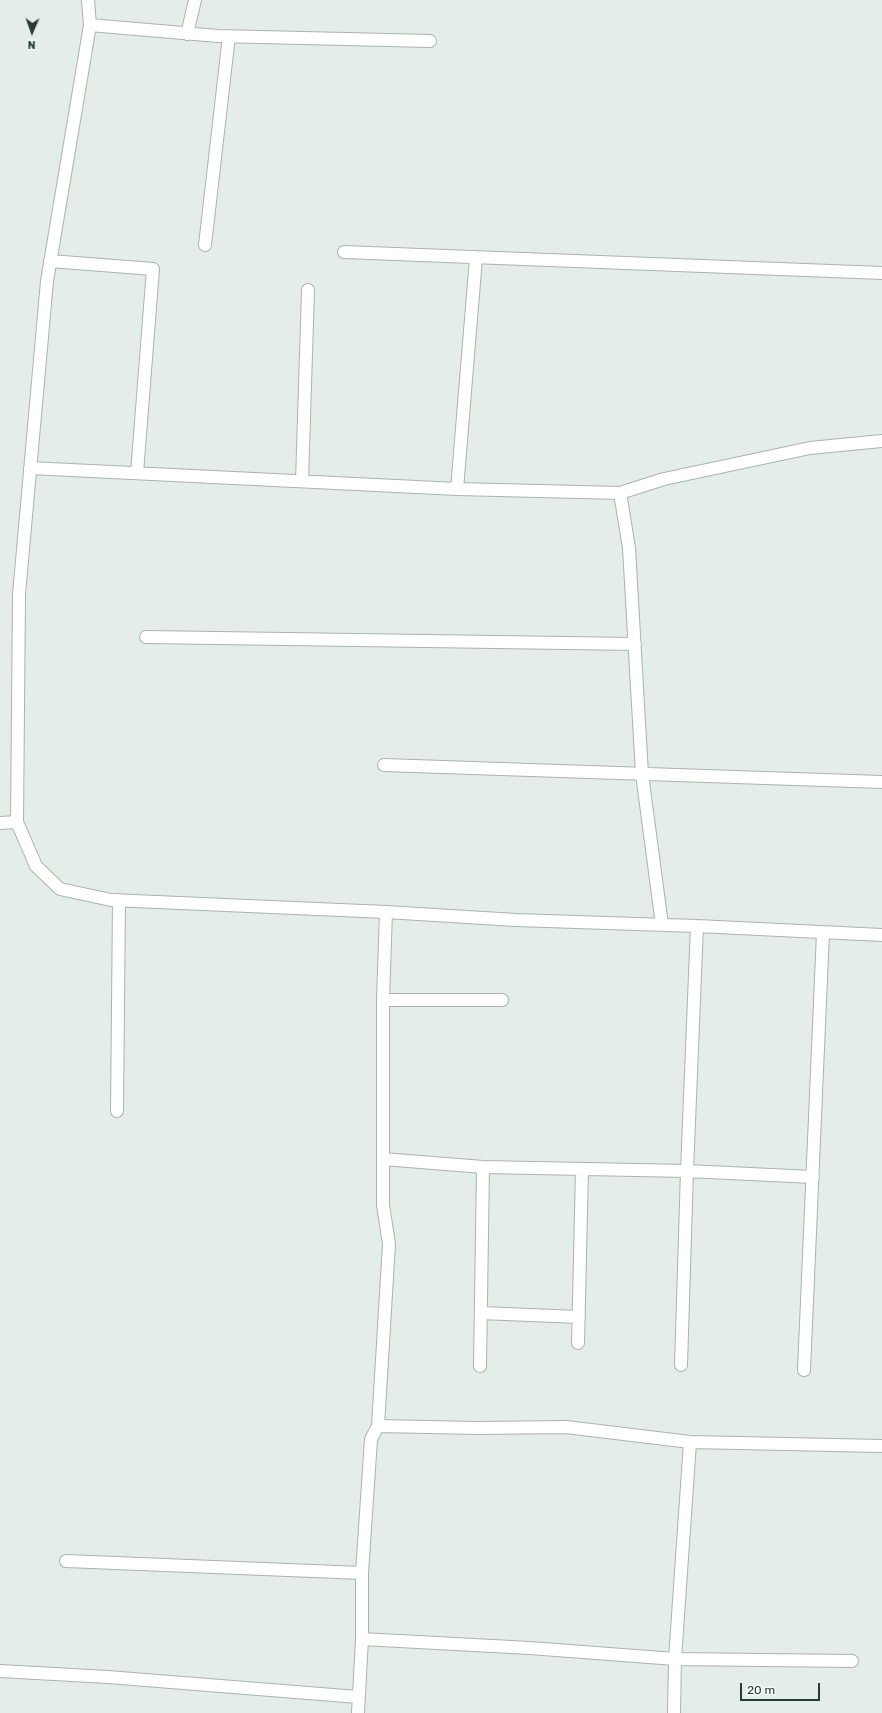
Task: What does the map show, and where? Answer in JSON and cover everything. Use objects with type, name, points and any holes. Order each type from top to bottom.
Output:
[{"type":"street","points":[[88,0],[90,25],[46,281],[19,594],[17,822],[36,866],[60,889],[111,900],[386,912],[516,920],[697,926],[882,935]]},
{"type":"street","points":[[187,34],[195,0]]},
{"type":"street","points":[[90,25],[187,34],[229,36],[430,41]]},
{"type":"street","points":[[205,245],[229,36]]},
{"type":"street","points":[[344,252],[882,273]]},
{"type":"street","points":[[457,488],[476,258]]},
{"type":"street","points":[[50,261],[153,268],[137,473]]},
{"type":"street","points":[[302,481],[308,290]]},
{"type":"street","points":[[30,468],[457,488],[620,493],[664,479],[810,448],[882,441]]},
{"type":"street","points":[[620,493],[629,548],[642,774],[662,925]]},
{"type":"street","points":[[146,637],[635,644]]},
{"type":"street","points":[[384,765],[882,782]]},
{"type":"street","points":[[0,823],[17,822]]},
{"type":"street","points":[[117,1111],[119,900]]},
{"type":"street","points":[[358,1713],[362,1640],[362,1573],[371,1439],[378,1426],[389,1244],[383,1205],[383,1000],[386,912]]},
{"type":"street","points":[[681,1365],[697,926]]},
{"type":"street","points":[[804,1370],[822,933]]},
{"type":"street","points":[[383,1000],[502,1000]]},
{"type":"street","points":[[383,1159],[483,1167],[813,1177]]},
{"type":"street","points":[[480,1366],[483,1167]]},
{"type":"street","points":[[578,1343],[582,1169]]},
{"type":"street","points":[[481,1313],[579,1317]]},
{"type":"street","points":[[378,1426],[476,1428],[566,1427],[690,1442],[882,1446]]},
{"type":"street","points":[[674,1713],[675,1659],[690,1442]]},
{"type":"street","points":[[66,1561],[362,1573]]},
{"type":"street","points":[[362,1640],[530,1648],[675,1659],[852,1661]]},
{"type":"street","points":[[0,1671],[108,1677],[358,1697]]}]
